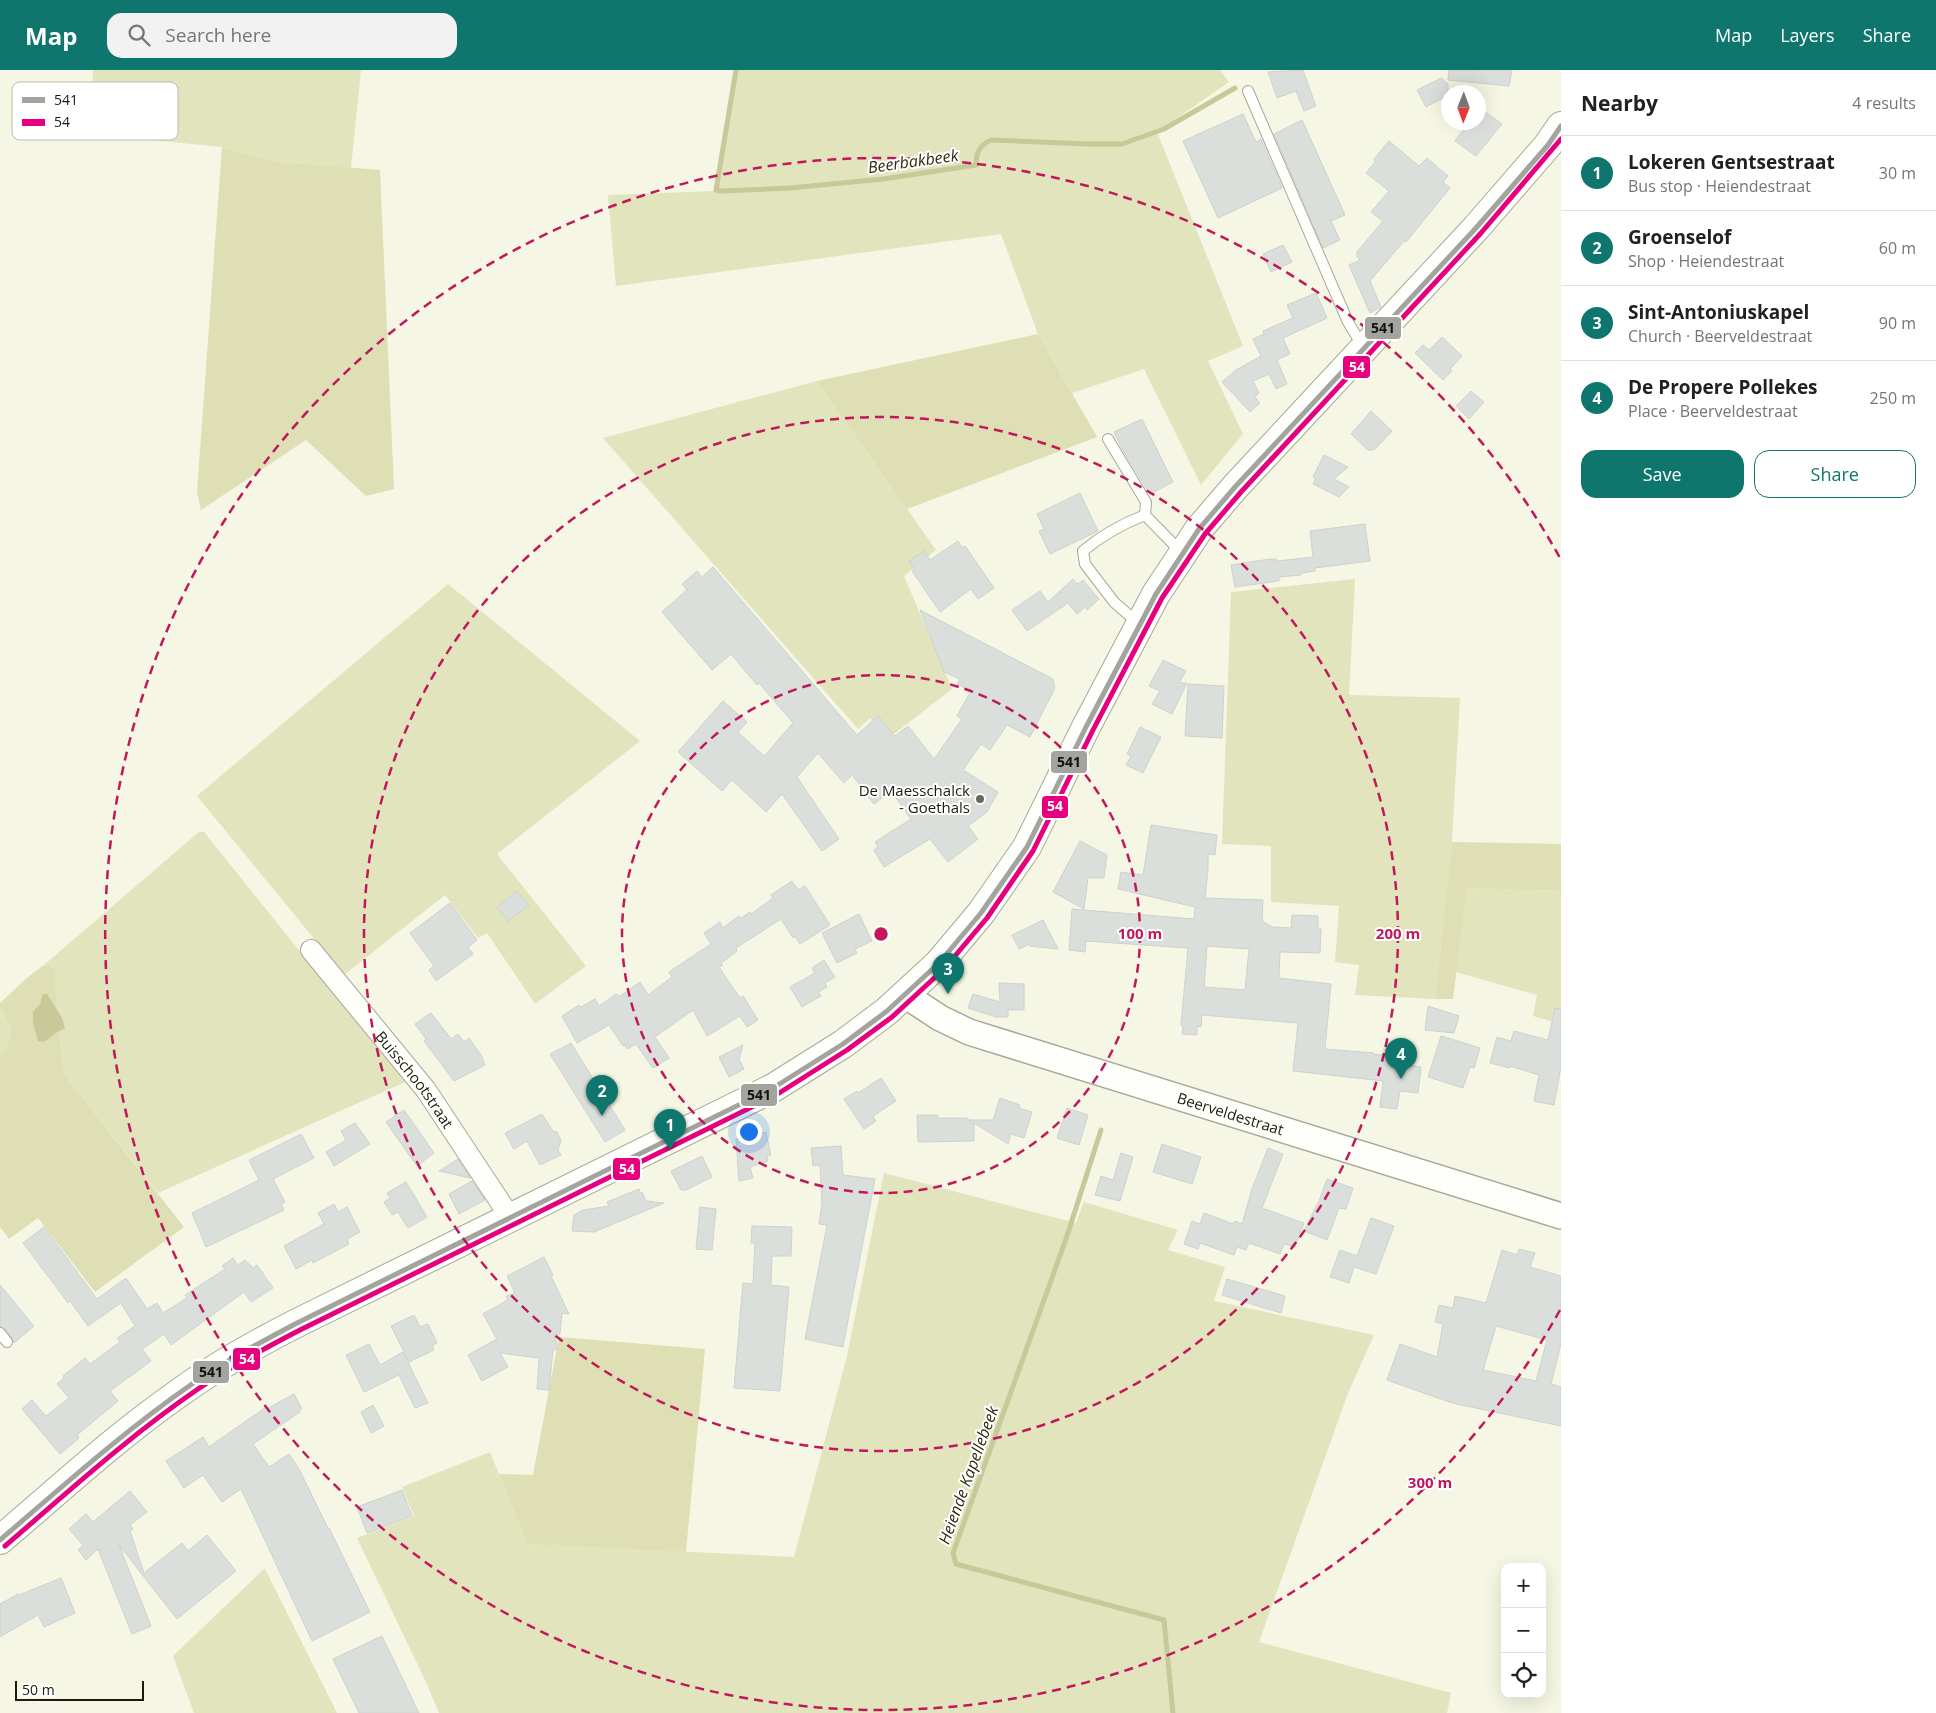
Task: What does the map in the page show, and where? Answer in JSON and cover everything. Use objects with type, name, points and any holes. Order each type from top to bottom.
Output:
[{"type":"main road","points":[[0,1540],[127,1432],[179,1393],[240,1353],[305,1318],[773,1088],[843,1044],[905,995],[939,963],[982,913],[1027,847],[1086,727],[1156,594],[1200,529],[1235,487],[1513,186],[1548,145],[1561,126]]},
{"type":"street","name":"Buisschootstraat","points":[[311,950],[426,1090],[510,1217]]},
{"type":"street","name":"Beerveldestraat","points":[[905,995],[940,1018],[969,1032],[1561,1216]]},
{"type":"lane","points":[[1248,91],[1348,322],[1364,348]]},
{"type":"lane","points":[[1108,439],[1146,502],[1145,515],[1183,554]]},
{"type":"lane","points":[[1140,625],[1114,602],[1090,572],[1085,564],[1083,551],[1096,540],[1123,524],[1145,515]]},
{"type":"lane","points":[[0,1332],[7,1342]]},
{"type":"shaded area","points":[[93,70],[361,70],[351,168],[278,162],[222,147],[151,140],[178,140],[178,82],[93,82]]},
{"type":"shaded area","points":[[736,70],[1220,70],[1229,82],[1157,132],[1243,346],[1208,361],[1243,434],[1201,485],[1144,369],[1072,393],[1038,334],[1001,234],[616,286],[608,195],[714,191]]},
{"type":"shaded area","points":[[222,147],[278,162],[380,170],[394,489],[366,496],[306,440],[201,510],[197,492]]},
{"type":"shaded area","points":[[1038,334],[1097,437],[907,509],[817,381]]},
{"type":"shaded area","points":[[817,381],[936,550],[904,576],[952,689],[889,738],[870,718],[858,729],[603,438]]},
{"type":"shaded area","points":[[1355,579],[1349,695],[1460,698],[1452,842],[1435,999],[1355,995],[1359,965],[1335,962],[1339,906],[1271,902],[1271,846],[1222,844],[1231,592]]},
{"type":"shaded area","points":[[448,584],[640,741],[497,854],[586,966],[535,1004],[487,933],[478,938],[445,895],[344,975],[197,796]]},
{"type":"shaded area","points":[[199,832],[204,832],[405,1082],[158,1193],[63,1073],[54,971],[44,965]]},
{"type":"shaded area","points":[[1452,842],[1561,844],[1561,891],[1467,888],[1453,999],[1435,999]]},
{"type":"shaded area","points":[[1467,888],[1561,891],[1561,1024],[1533,1016],[1537,995],[1456,972]]},
{"type":"shaded area","points":[[44,965],[54,970],[63,1073],[184,1227],[95,1292],[38,1218],[9,1239],[0,1227],[0,1055],[4,1053],[12,1031],[0,1007],[0,1003]]},
{"type":"shaded area","points":[[43,994],[47,994],[62,1018],[65,1028],[46,1041],[41,1042],[38,1041],[33,1023],[33,1012],[40,1004]]},
{"type":"shaded area","points":[[0,1007],[12,1031],[4,1053],[0,1055]]},
{"type":"shaded area","points":[[884,1173],[1076,1223],[1084,1202],[1178,1230],[1168,1250],[1225,1267],[1214,1301],[1374,1335],[1348,1393],[1259,1642],[1451,1693],[1447,1713],[439,1713],[357,1538],[414,1516],[402,1487],[490,1452],[527,1544],[794,1557],[847,1356]]},
{"type":"shaded area","points":[[559,1337],[705,1349],[686,1552],[527,1544],[499,1474],[533,1475]]},
{"type":"shaded area","points":[[264,1569],[337,1713],[194,1713],[173,1656]]},
{"type":"building","points":[[1303,70],[1316,106],[1304,111],[1296,91],[1277,98],[1268,72]]},
{"type":"building","points":[[1449,70],[1512,70],[1509,86],[1448,80]]},
{"type":"building","points":[[1441,78],[1448,84],[1441,85],[1441,99],[1426,107],[1417,90]]},
{"type":"building","points":[[1486,112],[1502,124],[1476,156],[1455,141],[1463,130],[1486,130]]},
{"type":"building","points":[[1243,114],[1256,142],[1261,139],[1282,188],[1218,218],[1183,141]]},
{"type":"building","points":[[1302,120],[1345,215],[1331,221],[1340,240],[1323,248],[1274,134]]},
{"type":"building","points":[[1389,141],[1419,166],[1427,158],[1448,176],[1443,182],[1450,188],[1406,242],[1404,241],[1370,281],[1381,307],[1370,313],[1349,265],[1360,260],[1357,257],[1357,252],[1383,221],[1371,212],[1389,191],[1366,173],[1375,162],[1374,159]]},
{"type":"building","points":[[1283,245],[1292,262],[1271,272],[1263,254]]},
{"type":"building","points":[[1316,293],[1327,318],[1283,338],[1290,354],[1277,360],[1287,384],[1276,389],[1269,374],[1253,381],[1259,393],[1255,397],[1260,403],[1250,412],[1222,382],[1236,370],[1261,356],[1253,339],[1264,334],[1263,331],[1293,318],[1287,305]]},
{"type":"building","points":[[1442,337],[1462,356],[1443,380],[1415,353],[1423,345],[1429,350]]},
{"type":"building","points":[[1471,391],[1484,402],[1469,419],[1456,406]]},
{"type":"building","points":[[1371,411],[1392,431],[1374,450],[1368,450],[1351,434]]},
{"type":"building","points":[[1142,419],[1173,482],[1150,494],[1114,432]]},
{"type":"building","points":[[1324,455],[1348,467],[1334,479],[1349,487],[1339,497],[1313,484],[1316,478],[1313,477]]},
{"type":"building","points":[[1080,493],[1098,531],[1050,554],[1039,531],[1044,529],[1037,514]]},
{"type":"building","points":[[1365,524],[1370,561],[1315,568],[1315,571],[1301,573],[1301,575],[1279,577],[1279,581],[1235,587],[1231,565],[1270,559],[1276,559],[1277,561],[1313,557],[1310,531]]},
{"type":"building","points":[[958,541],[962,548],[965,546],[994,588],[978,599],[971,589],[940,612],[912,571],[914,569],[909,561],[924,551],[930,560]]},
{"type":"building","points":[[713,567],[857,735],[878,716],[895,736],[908,726],[934,759],[962,719],[957,716],[971,691],[957,684],[960,679],[944,672],[920,610],[1053,679],[1055,688],[1030,737],[1007,725],[990,750],[981,744],[963,770],[998,792],[987,812],[968,826],[978,839],[948,862],[930,839],[884,867],[874,850],[878,847],[875,842],[911,819],[891,791],[874,804],[852,775],[844,783],[818,753],[797,777],[839,839],[822,851],[782,794],[766,812],[732,780],[722,791],[678,752],[723,701],[747,722],[738,732],[764,756],[793,723],[731,654],[712,670],[662,612],[687,590],[682,584],[697,571],[702,577]]},
{"type":"building","points":[[1073,579],[1078,584],[1083,580],[1099,599],[1087,610],[1085,607],[1077,614],[1068,603],[1027,631],[1012,610],[1040,591],[1048,602]]},
{"type":"building","points":[[1163,660],[1186,671],[1179,683],[1187,683],[1172,714],[1152,704],[1160,691],[1149,686]]},
{"type":"building","points":[[1188,684],[1224,686],[1222,738],[1185,736]]},
{"type":"building","points":[[1140,727],[1161,737],[1143,773],[1126,765],[1131,756],[1127,754]]},
{"type":"building","points":[[1151,825],[1217,835],[1215,855],[1208,854],[1205,898],[1263,900],[1262,921],[1272,927],[1291,928],[1292,915],[1318,916],[1318,929],[1321,929],[1320,953],[1280,952],[1279,978],[1331,984],[1325,1049],[1374,1053],[1404,1058],[1403,1065],[1421,1067],[1418,1093],[1400,1091],[1397,1109],[1380,1107],[1383,1081],[1293,1071],[1298,1023],[1202,1015],[1201,1027],[1197,1026],[1197,1035],[1182,1034],[1183,1026],[1181,1025],[1188,948],[1086,941],[1085,952],[1069,950],[1072,909],[1194,919],[1195,907],[1118,889],[1121,872],[1143,875]],"holes":[[[1207,946],[1249,949],[1245,990],[1204,987]]]},
{"type":"building","points":[[1080,841],[1107,855],[1104,878],[1088,878],[1084,909],[1053,892]]},
{"type":"building","points":[[792,881],[798,890],[805,886],[830,925],[800,944],[795,936],[793,938],[781,919],[736,948],[737,951],[721,963],[723,965],[719,967],[740,998],[743,996],[758,1020],[747,1027],[740,1016],[707,1036],[693,1010],[655,1037],[669,1058],[653,1068],[636,1044],[627,1049],[609,1025],[577,1043],[562,1016],[579,1005],[581,1007],[595,999],[599,1006],[616,994],[620,996],[640,982],[648,995],[672,977],[669,972],[711,944],[704,933],[720,922],[723,928],[739,916],[741,918],[750,912],[751,914],[773,898],[771,895]]},
{"type":"building","points":[[517,891],[529,905],[508,921],[497,907]]},
{"type":"building","points":[[450,903],[477,940],[468,947],[473,954],[436,981],[429,970],[434,966],[410,933]]},
{"type":"building","points":[[859,914],[872,941],[855,949],[857,953],[837,963],[822,933]]},
{"type":"building","points":[[1043,920],[1058,949],[1029,946],[1029,944],[1019,949],[1012,935]]},
{"type":"building","points":[[824,960],[835,977],[825,983],[827,987],[818,992],[821,996],[802,1007],[790,987],[815,973],[812,968]]},
{"type":"building","points":[[999,983],[1024,984],[1024,1010],[1008,1010],[1008,1017],[996,1017],[968,1008],[973,994],[1000,1002]]},
{"type":"building","points":[[1428,1006],[1459,1016],[1454,1033],[1425,1030]]},
{"type":"building","points":[[1555,1008],[1561,1009],[1561,1067],[1554,1105],[1534,1101],[1539,1075],[1510,1066],[1510,1068],[1490,1063],[1497,1037],[1511,1041],[1514,1031],[1548,1040]]},
{"type":"building","points":[[431,1013],[451,1039],[458,1034],[464,1042],[469,1038],[483,1058],[485,1065],[454,1081],[424,1041],[426,1039],[415,1024]]},
{"type":"building","points":[[1441,1036],[1480,1048],[1474,1068],[1470,1067],[1463,1088],[1428,1077]]},
{"type":"building","points":[[571,1043],[625,1130],[605,1142],[550,1054]]},
{"type":"building","points":[[743,1045],[739,1059],[744,1069],[729,1077],[719,1057]]},
{"type":"building","points":[[881,1078],[896,1101],[873,1116],[876,1121],[864,1129],[844,1099],[857,1091],[858,1093]]},
{"type":"building","points":[[1000,1098],[1020,1105],[1019,1108],[1032,1112],[1024,1138],[1011,1134],[1008,1144],[974,1123],[974,1141],[918,1142],[917,1115],[938,1115],[938,1118],[968,1118],[968,1120],[993,1120]]},
{"type":"building","points":[[1067,1108],[1088,1115],[1079,1145],[1057,1138]]},
{"type":"building","points":[[404,1110],[434,1153],[417,1166],[386,1122]]},
{"type":"building","points":[[542,1114],[561,1140],[558,1150],[561,1155],[540,1165],[527,1141],[514,1149],[505,1133]]},
{"type":"building","points":[[355,1123],[370,1144],[334,1166],[326,1152],[346,1140],[341,1131]]},
{"type":"building","points":[[766,1132],[771,1155],[767,1156],[768,1161],[750,1167],[753,1178],[739,1181],[736,1139]]},
{"type":"building","points":[[301,1134],[314,1158],[273,1179],[285,1202],[281,1204],[284,1210],[206,1247],[192,1213],[259,1180],[249,1160]]},
{"type":"building","points":[[1162,1144],[1201,1157],[1192,1184],[1153,1172]]},
{"type":"building","points":[[841,1146],[843,1175],[875,1179],[843,1347],[805,1339],[827,1225],[819,1224],[822,1203],[820,1165],[813,1166],[811,1148]]},
{"type":"building","points":[[1268,1148],[1283,1154],[1262,1208],[1304,1223],[1295,1247],[1284,1244],[1280,1254],[1249,1243],[1246,1250],[1237,1247],[1234,1255],[1200,1243],[1198,1249],[1184,1244],[1192,1221],[1200,1224],[1204,1213],[1233,1224],[1235,1221],[1242,1224],[1252,1189]]},
{"type":"building","points":[[1121,1153],[1133,1157],[1120,1201],[1095,1195],[1101,1176],[1113,1180]]},
{"type":"building","points":[[702,1156],[712,1177],[686,1190],[681,1190],[671,1171]]},
{"type":"building","points":[[458,1159],[470,1178],[439,1171]]},
{"type":"building","points":[[1327,1179],[1353,1188],[1346,1209],[1339,1208],[1327,1240],[1304,1231],[1319,1201]]},
{"type":"building","points":[[472,1181],[485,1200],[459,1214],[449,1194]]},
{"type":"building","points":[[406,1182],[427,1217],[408,1228],[398,1212],[392,1215],[384,1202],[390,1198],[387,1193]]},
{"type":"building","points":[[639,1189],[646,1201],[664,1203],[594,1232],[572,1231],[574,1215],[583,1210],[609,1206],[607,1202]]},
{"type":"building","points":[[334,1204],[338,1212],[347,1207],[360,1232],[347,1239],[349,1244],[313,1263],[312,1260],[296,1269],[284,1246],[324,1224],[318,1213]]},
{"type":"building","points":[[700,1207],[716,1209],[712,1250],[696,1249]]},
{"type":"building","points":[[1371,1218],[1394,1226],[1376,1274],[1354,1267],[1349,1283],[1330,1277],[1340,1250],[1357,1256]]},
{"type":"building","points":[[752,1226],[792,1227],[791,1256],[772,1256],[771,1285],[789,1287],[780,1391],[734,1388],[743,1283],[753,1284],[755,1243],[751,1243]]},
{"type":"building","points":[[44,1227],[97,1299],[126,1278],[147,1309],[157,1303],[163,1313],[187,1298],[185,1295],[225,1269],[222,1266],[233,1258],[238,1265],[245,1260],[253,1268],[257,1265],[273,1288],[251,1302],[244,1292],[171,1345],[164,1334],[142,1349],[151,1361],[110,1391],[118,1401],[77,1435],[79,1438],[60,1454],[22,1409],[32,1400],[46,1416],[69,1398],[57,1384],[64,1378],[63,1376],[85,1358],[90,1364],[120,1342],[117,1338],[135,1326],[121,1303],[88,1326],[70,1301],[68,1303],[23,1243]]},
{"type":"building","points":[[1519,1249],[1535,1253],[1530,1267],[1561,1276],[1561,1344],[1551,1384],[1561,1387],[1561,1426],[1452,1403],[1387,1380],[1400,1344],[1437,1357],[1443,1324],[1435,1322],[1439,1305],[1453,1308],[1455,1296],[1486,1303],[1502,1250],[1517,1255]],"holes":[[[1496,1326],[1547,1340],[1536,1381],[1483,1370]]]},
{"type":"building","points":[[544,1257],[569,1314],[562,1313],[560,1334],[554,1335],[557,1344],[556,1350],[553,1350],[549,1390],[537,1389],[539,1358],[500,1353],[508,1367],[482,1381],[468,1355],[497,1339],[483,1314],[508,1300],[506,1296],[515,1293],[507,1276]]},
{"type":"building","points":[[1227,1279],[1285,1296],[1281,1313],[1222,1295]]},
{"type":"building","points":[[0,1285],[34,1326],[14,1343],[5,1329],[0,1326]]},
{"type":"building","points":[[414,1315],[420,1327],[428,1324],[437,1343],[432,1345],[434,1350],[409,1362],[391,1326]]},
{"type":"building","points":[[369,1344],[380,1365],[403,1352],[428,1403],[415,1408],[399,1375],[364,1392],[346,1355]]},
{"type":"building","points":[[294,1394],[302,1409],[299,1410],[300,1412],[253,1444],[269,1467],[289,1454],[299,1469],[370,1612],[312,1641],[241,1489],[222,1502],[203,1475],[184,1488],[166,1461],[203,1437],[209,1447],[266,1407],[267,1409]]},
{"type":"building","points":[[373,1405],[384,1426],[371,1433],[361,1412]]},
{"type":"building","points":[[402,1490],[412,1516],[367,1533],[357,1507]]},
{"type":"building","points":[[130,1491],[147,1512],[130,1525],[133,1529],[130,1531],[144,1573],[182,1543],[188,1551],[207,1535],[236,1571],[177,1619],[119,1545],[151,1626],[132,1634],[98,1549],[86,1560],[78,1550],[83,1545],[69,1529],[86,1514],[93,1522]]},
{"type":"building","points":[[61,1578],[75,1613],[44,1627],[38,1615],[0,1637],[0,1604],[18,1594]]},
{"type":"building","points":[[382,1636],[419,1713],[359,1713],[333,1659]]},
{"type":"waterway","name":"Beerbakbeek","points":[[736,70],[716,190],[721,191],[790,188],[883,179],[976,165],[979,150],[991,140],[1122,144],[1164,129],[1235,88]]},
{"type":"waterway","name":"Heiende Kapellebeek","points":[[1101,1130],[1066,1239],[953,1553],[956,1564],[1164,1620],[1173,1713]]},
{"type":"transit line","name":"541","points":[[0,1540],[94,1459],[142,1421],[192,1384],[230,1360],[297,1323],[773,1088],[843,1044],[887,1011],[939,963],[981,913],[1027,847],[1086,727],[1156,594],[1199,529],[1235,487],[1476,228],[1548,145],[1561,126]]},
{"type":"transit line","name":"54","points":[[5,1546],[99,1465],[172,1407],[235,1365],[300,1330],[776,1095],[847,1050],[892,1017],[944,969],[987,918],[1033,851],[1093,730],[1162,598],[1205,534],[1241,492],[1481,233],[1561,139]]},
{"type":"place","name":"De Maesschalck - Goethals","points":[[980,799]]},
{"type":"place","name":"Sint-Antoniuskapel","points":[[948,994]]},
{"type":"place","name":"De Propere Pollekes","points":[[1401,1079]]},
{"type":"place","name":"Groenselof","points":[[602,1116]]},
{"type":"place","name":"Lokeren Gentsestraat","points":[[670,1150]]}]
